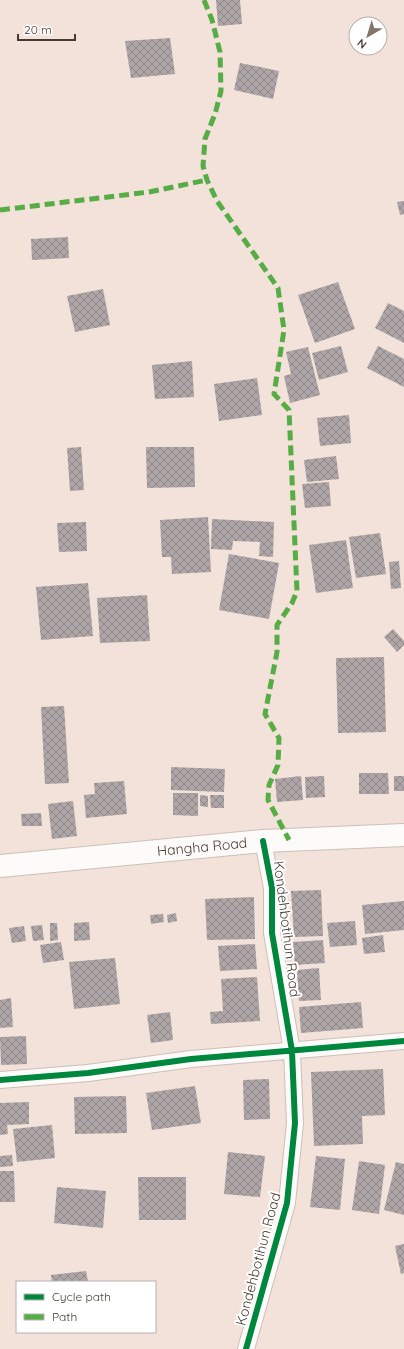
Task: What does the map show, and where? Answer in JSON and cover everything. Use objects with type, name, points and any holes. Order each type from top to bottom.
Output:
[{"type":"highway","name":"Hangha Road","points":[[0,866],[263,841],[404,834]]},
{"type":"street","name":"Kondehbotihun Road","points":[[246,1349],[287,1203],[295,1123],[292,1051],[272,933],[272,888],[263,841]]},
{"type":"street","points":[[0,1080],[88,1073],[191,1060],[404,1040]]},
{"type":"building","points":[[216,0],[240,0],[242,24],[218,26]]},
{"type":"building","points":[[170,38],[175,74],[131,78],[125,41]]},
{"type":"building","points":[[240,63],[279,71],[273,99],[234,90]]},
{"type":"building","points":[[404,201],[404,214],[400,215],[397,202]]},
{"type":"building","points":[[68,237],[69,258],[32,260],[31,239]]},
{"type":"building","points":[[338,282],[355,329],[315,343],[298,295]]},
{"type":"building","points":[[103,289],[110,325],[75,332],[67,296]]},
{"type":"building","points":[[388,303],[404,311],[404,343],[375,328]]},
{"type":"building","points":[[341,346],[348,372],[319,380],[312,353]]},
{"type":"building","points":[[378,346],[404,359],[404,387],[367,368]]},
{"type":"building","points":[[308,347],[320,395],[290,403],[284,376],[291,374],[286,352]]},
{"type":"building","points":[[192,361],[194,397],[155,399],[152,365]]},
{"type":"building","points":[[257,378],[262,415],[219,421],[214,384]]},
{"type":"building","points":[[349,415],[351,443],[320,446],[317,418]]},
{"type":"building","points":[[81,447],[84,490],[70,491],[67,448]]},
{"type":"building","points":[[146,447],[194,447],[195,487],[147,488]]},
{"type":"building","points":[[336,456],[339,479],[307,482],[304,460]]},
{"type":"building","points":[[329,482],[331,506],[305,508],[302,484]]},
{"type":"building","points":[[208,517],[211,572],[172,574],[171,557],[162,557],[160,520]]},
{"type":"building","points":[[212,519],[274,522],[273,557],[259,556],[260,542],[233,541],[232,550],[211,549]]},
{"type":"building","points":[[86,522],[87,551],[59,552],[57,523]]},
{"type":"building","points":[[380,533],[386,574],[356,578],[349,537]]},
{"type":"building","points":[[346,540],[353,588],[316,593],[309,545]]},
{"type":"building","points":[[229,554],[279,563],[269,619],[219,610]]},
{"type":"building","points":[[399,561],[401,588],[391,589],[389,562]]},
{"type":"building","points":[[88,583],[93,636],[41,640],[36,587]]},
{"type":"building","points":[[147,595],[150,641],[100,643],[97,598]]},
{"type":"building","points":[[393,629],[404,641],[404,645],[397,652],[384,637]]},
{"type":"building","points":[[384,657],[386,732],[338,733],[336,658]]},
{"type":"building","points":[[64,706],[69,783],[45,784],[41,707]]},
{"type":"building","points":[[171,767],[225,769],[224,792],[171,790]]},
{"type":"building","points":[[359,773],[388,773],[389,794],[359,794]]},
{"type":"building","points":[[301,776],[303,800],[277,802],[275,779]]},
{"type":"building","points":[[324,776],[325,797],[306,798],[305,777]]},
{"type":"building","points":[[394,776],[404,776],[404,791],[394,791]]},
{"type":"building","points":[[124,781],[127,814],[86,818],[84,795],[95,794],[94,783]]},
{"type":"building","points":[[173,793],[198,793],[198,816],[173,815]]},
{"type":"building","points":[[200,795],[208,796],[208,807],[200,806]]},
{"type":"building","points":[[210,795],[224,795],[224,808],[211,808]]},
{"type":"building","points":[[73,801],[77,836],[52,839],[48,804]]},
{"type":"building","points":[[41,813],[42,826],[22,826],[21,814]]},
{"type":"building","points":[[321,890],[323,936],[294,937],[291,891]]},
{"type":"building","points":[[254,897],[255,939],[207,940],[205,899]]},
{"type":"building","points":[[404,901],[404,930],[365,934],[362,905]]},
{"type":"building","points":[[176,913],[177,921],[168,923],[167,915]]},
{"type":"building","points":[[163,914],[164,922],[151,924],[150,915]]},
{"type":"building","points":[[355,921],[357,945],[330,947],[327,923]]},
{"type":"building","points":[[89,922],[90,940],[74,941],[74,923]]},
{"type":"building","points":[[50,923],[57,923],[58,940],[50,941]]},
{"type":"building","points":[[42,925],[44,940],[33,941],[31,926]]},
{"type":"building","points":[[24,926],[26,941],[12,943],[9,928]]},
{"type":"building","points":[[383,935],[385,952],[364,954],[362,938]]},
{"type":"building","points":[[323,940],[325,963],[295,965],[293,942]]},
{"type":"building","points":[[61,942],[64,960],[43,963],[40,945]]},
{"type":"building","points":[[255,944],[257,969],[220,971],[218,946]]},
{"type":"building","points":[[115,958],[120,1004],[74,1009],[69,962]]},
{"type":"building","points":[[319,968],[321,1000],[299,1001],[297,970]]},
{"type":"building","points":[[257,977],[260,1021],[211,1024],[210,1012],[223,1011],[221,979]]},
{"type":"building","points":[[11,998],[13,1027],[0,1028],[0,1000]]},
{"type":"building","points":[[361,1002],[363,1028],[301,1033],[299,1007]]},
{"type":"building","points":[[170,1012],[173,1040],[151,1043],[147,1015]]},
{"type":"building","points":[[26,1036],[27,1064],[1,1065],[0,1037]]},
{"type":"building","points":[[383,1069],[385,1115],[362,1116],[363,1144],[314,1146],[311,1072]]},
{"type":"building","points":[[269,1079],[270,1119],[244,1120],[243,1080]]},
{"type":"building","points":[[195,1086],[201,1123],[152,1130],[146,1093]]},
{"type":"building","points":[[126,1096],[127,1133],[75,1134],[74,1097]]},
{"type":"building","points":[[29,1102],[29,1124],[7,1125],[8,1134],[0,1135],[0,1103]]},
{"type":"building","points":[[52,1125],[55,1158],[17,1162],[13,1129]]},
{"type":"building","points":[[228,1152],[265,1156],[260,1197],[224,1194]]},
{"type":"building","points":[[12,1155],[13,1166],[0,1167],[0,1156]]},
{"type":"building","points":[[316,1156],[345,1159],[340,1210],[310,1207]]},
{"type":"building","points":[[359,1161],[385,1165],[379,1214],[352,1210]]},
{"type":"building","points":[[396,1162],[404,1164],[404,1215],[384,1210]]},
{"type":"building","points":[[0,1171],[14,1171],[15,1202],[0,1202]]},
{"type":"building","points":[[138,1177],[186,1177],[186,1220],[139,1220]]},
{"type":"building","points":[[57,1187],[106,1191],[103,1228],[54,1223]]},
{"type":"building","points":[[404,1244],[404,1273],[401,1274],[395,1246]]},
{"type":"building","points":[[86,1271],[88,1281],[52,1281],[51,1275]]},
{"type":"marked path","points":[[204,0],[212,20],[220,52],[221,91],[215,114],[205,139],[203,166],[207,180],[217,201],[278,288],[284,330],[274,394],[289,410],[297,591],[292,603],[277,625],[277,652],[265,714],[279,738],[278,765],[269,785],[268,800],[289,840]]},
{"type":"marked path","points":[[0,210],[149,192],[207,180]]},
{"type":"cycle path","points":[[246,1349],[287,1203],[295,1123],[292,1051],[272,933],[272,888],[263,841]]},
{"type":"cycle path","points":[[0,1080],[88,1073],[191,1059],[404,1041]]}]
